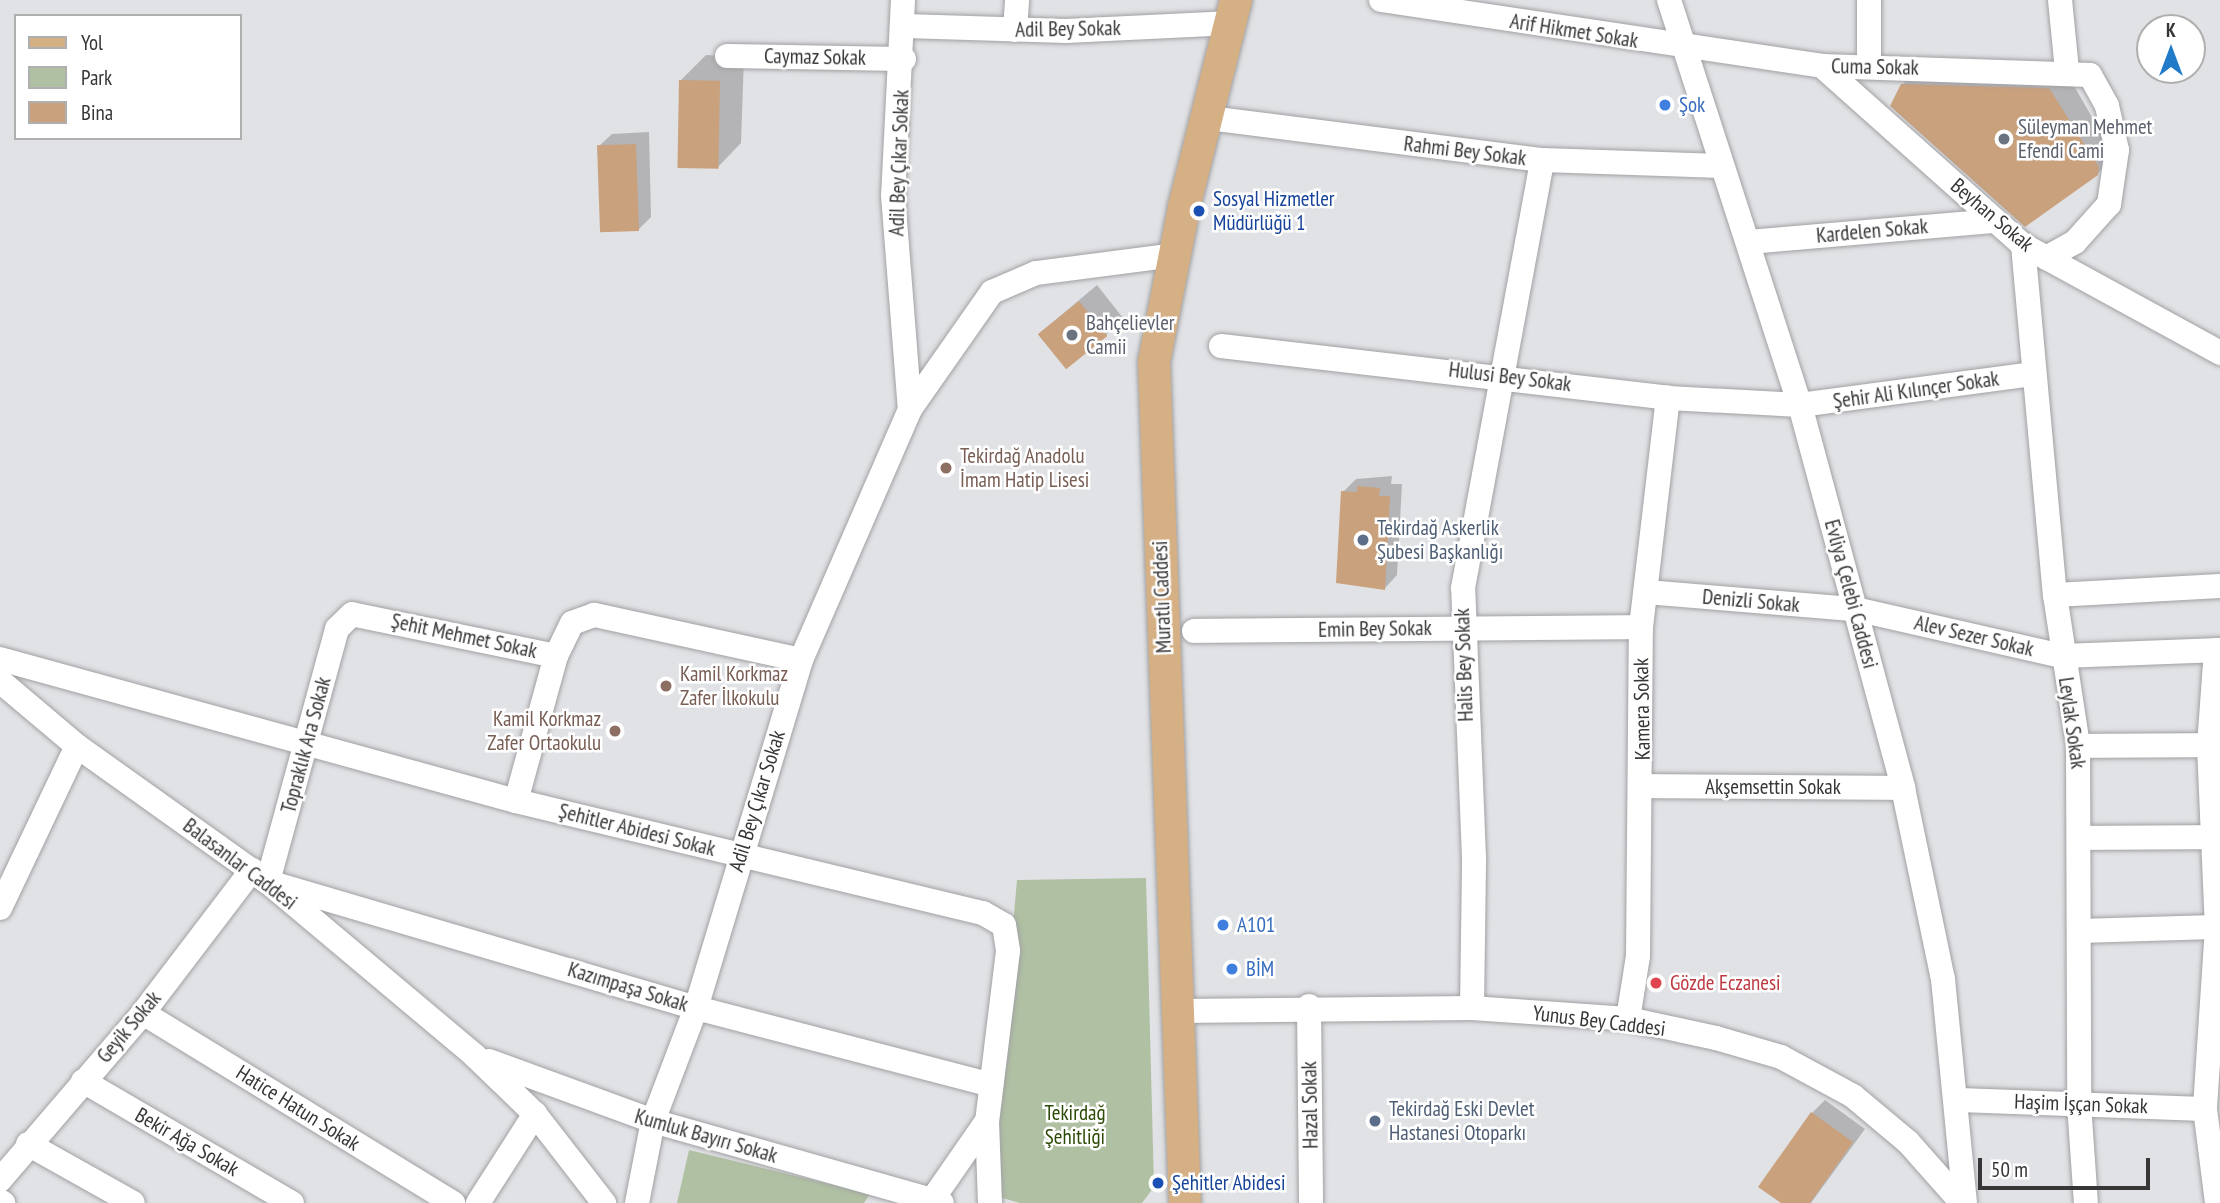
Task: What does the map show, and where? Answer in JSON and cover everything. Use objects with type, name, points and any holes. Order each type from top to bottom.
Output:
[{"type":"main road","name":"Muratlı Caddesi","points":[[1185,1203],[1154,362],[1174,255],[1234,12]]},
{"type":"street","name":"Adil Bey Çıkar Sokak","points":[[903,0],[904,59],[893,195],[910,410]]},
{"type":"street","points":[[1015,30],[1017,0]]},
{"type":"street","name":"Arif Hikmet Sokak","points":[[1381,0],[1684,49]]},
{"type":"street","name":"Evliya Çelebi Caddesi","points":[[1669,0],[1800,405],[1903,788],[1944,979],[1958,1100],[1964,1203]]},
{"type":"street","points":[[1868,0],[1869,67]]},
{"type":"street","points":[[2046,258],[2075,242],[2109,204],[2117,150],[2108,106],[2090,75],[2067,70],[2060,0]]},
{"type":"street","name":"Adil Bey Sokak","points":[[905,26],[1015,30],[1234,12]]},
{"type":"street","name":"Cuma Sokak","points":[[1684,49],[1822,66],[2067,70]]},
{"type":"street","name":"Caymaz Sokak","points":[[727,56],[904,59]]},
{"type":"street","name":"Beyhan Sokak","points":[[1822,66],[2023,245],[2220,353]]},
{"type":"street","name":"Rahmi Bey Sokak","points":[[1209,118],[1542,160],[1722,166]]},
{"type":"street","name":"Halis Bey Sokak","points":[[1472,1008],[1474,858],[1460,627],[1542,160]]},
{"type":"street","name":"Kardelen Sokak","points":[[1749,242],[1995,221]]},
{"type":"street","name":"Leylak Sokak","points":[[2023,245],[2032,374],[2055,595],[2062,656],[2078,746],[2082,838],[2079,1104],[2086,1203]]},
{"type":"street","name":"Adil Bey Çıkar Sokak","points":[[637,1203],[653,1122],[696,1008],[739,855],[801,660],[910,410],[992,292],[1036,273],[1174,255]]},
{"type":"street","name":"Hulusi Bey Sokak","points":[[1221,346],[1503,374],[1668,398],[1800,405]]},
{"type":"street","name":"Şehir Ali Kılınçer Sokak","points":[[1800,405],[2032,374]]},
{"type":"street","name":"Kamera Sokak","points":[[1628,1019],[1638,956],[1643,786],[1641,627],[1668,398]]},
{"type":"street","points":[[2055,595],[2220,586]]},
{"type":"street","name":"Denizli Sokak","points":[[1646,592],[1855,609]]},
{"type":"street","name":"Alev Sezer Sokak","points":[[1855,609],[2062,656],[2218,650]]},
{"type":"street","name":"Şehit Mehmet Sokak","points":[[352,614],[556,656],[572,622],[594,615],[801,660]]},
{"type":"street","name":"Topraklık Ara Sokak","points":[[260,876],[308,746],[337,629],[352,614]]},
{"type":"street","name":"Emin Bey Sokak","points":[[1194,631],[1641,627]]},
{"type":"street","points":[[2217,1203],[2205,1109],[2218,927],[2214,745],[2218,650]]},
{"type":"street","points":[[516,801],[556,656]]},
{"type":"street","name":"Şehitler Abidesi Sokak","points":[[0,659],[308,746],[516,801],[983,913],[1004,925],[1008,951],[987,1122],[990,1203]]},
{"type":"street","name":"Balasanlar Caddesi","points":[[0,681],[77,746],[260,876],[474,1055],[536,1114],[604,1203]]},
{"type":"street","points":[[2078,746],[2214,745]]},
{"type":"street","points":[[0,908],[77,746]]},
{"type":"street","name":"Akşemsettin Sokak","points":[[1643,786],[1903,788]]},
{"type":"street","points":[[2082,838],[2218,837]]},
{"type":"street","name":"Kazımpaşa Sokak","points":[[260,876],[696,1008],[991,1085]]},
{"type":"street","name":"Geyik Sokak","points":[[0,1180],[28,1144],[260,876]]},
{"type":"street","points":[[2082,931],[2218,927]]},
{"type":"street","name":"Yunus Bey Caddesi","points":[[1179,1011],[1309,1006],[1472,1008],[1628,1019],[1781,1057],[1853,1096],[1908,1142],[1964,1203]]},
{"type":"street","name":"Hazal Sokak","points":[[1309,1006],[1311,1203]]},
{"type":"street","name":"Hatice Hatun Sokak","points":[[143,1013],[453,1203]]},
{"type":"street","name":"Kumluk Bayırı Sokak","points":[[474,1055],[653,1122],[924,1200]]},
{"type":"street","name":"Bekir Ağa Sokak","points":[[83,1081],[292,1203]]},
{"type":"street","name":"Haşim İşçan Sokak","points":[[1958,1100],[2205,1109]]},
{"type":"street","points":[[478,1203],[536,1114]]},
{"type":"street","points":[[924,1200],[987,1122]]},
{"type":"street","points":[[28,1144],[133,1203]]},
{"type":"green space","name":"Tekirdağ Şehitliği","points":[[1146,878],[1154,1187],[1142,1203],[1020,1203],[999,1197],[993,1152],[1017,880]]},
{"type":"green space","points":[[689,1150],[870,1194],[864,1203],[677,1203]]},
{"type":"building","points":[[679,80],[720,81],[718,169],[677,168]]},
{"type":"building","name":"Süleyman Mehmet Efendi Cami","points":[[1901,84],[2049,88],[2099,167],[2098,175],[2025,227],[1890,106]]},
{"type":"building","points":[[636,144],[639,231],[600,232],[597,145]]},
{"type":"building","name":"Bahçelievler Camii","points":[[1079,301],[1107,336],[1066,369],[1038,334]]},
{"type":"building","name":"Tekirdağ Askerlik Şubesi Başkanlığı","points":[[1357,486],[1380,488],[1379,496],[1390,496],[1385,590],[1336,583],[1341,491],[1357,492]]},
{"type":"building","points":[[1811,1112],[1853,1142],[1810,1203],[1781,1203],[1758,1187]]},
{"type":"place","name":"Şok","points":[[1665,105]]},
{"type":"place","name":"Süleyman Mehmet Efendi Cami","points":[[2004,139]]},
{"type":"place","name":"Sosyal Hizmetler Müdürlüğü 1","points":[[1199,211]]},
{"type":"place","name":"Bahçelievler Camii","points":[[1072,335]]},
{"type":"place","name":"Tekirdağ Anadolu İmam Hatip Lisesi","points":[[946,468]]},
{"type":"place","name":"Tekirdağ Askerlik Şubesi Başkanlığı","points":[[1363,540]]},
{"type":"place","name":"Kamil Korkmaz Zafer İlkokulu","points":[[666,686]]},
{"type":"place","name":"Kamil Korkmaz Zafer Ortaokulu","points":[[615,731]]},
{"type":"place","name":"A101","points":[[1223,925]]},
{"type":"place","name":"BİM","points":[[1232,969]]},
{"type":"place","name":"Gözde Eczanesi","points":[[1656,983]]},
{"type":"place","name":"Tekirdağ Eski Devlet Hastanesi Otoparkı","points":[[1375,1121]]},
{"type":"place","name":"Şehitler Abidesi","points":[[1158,1183]]}]
